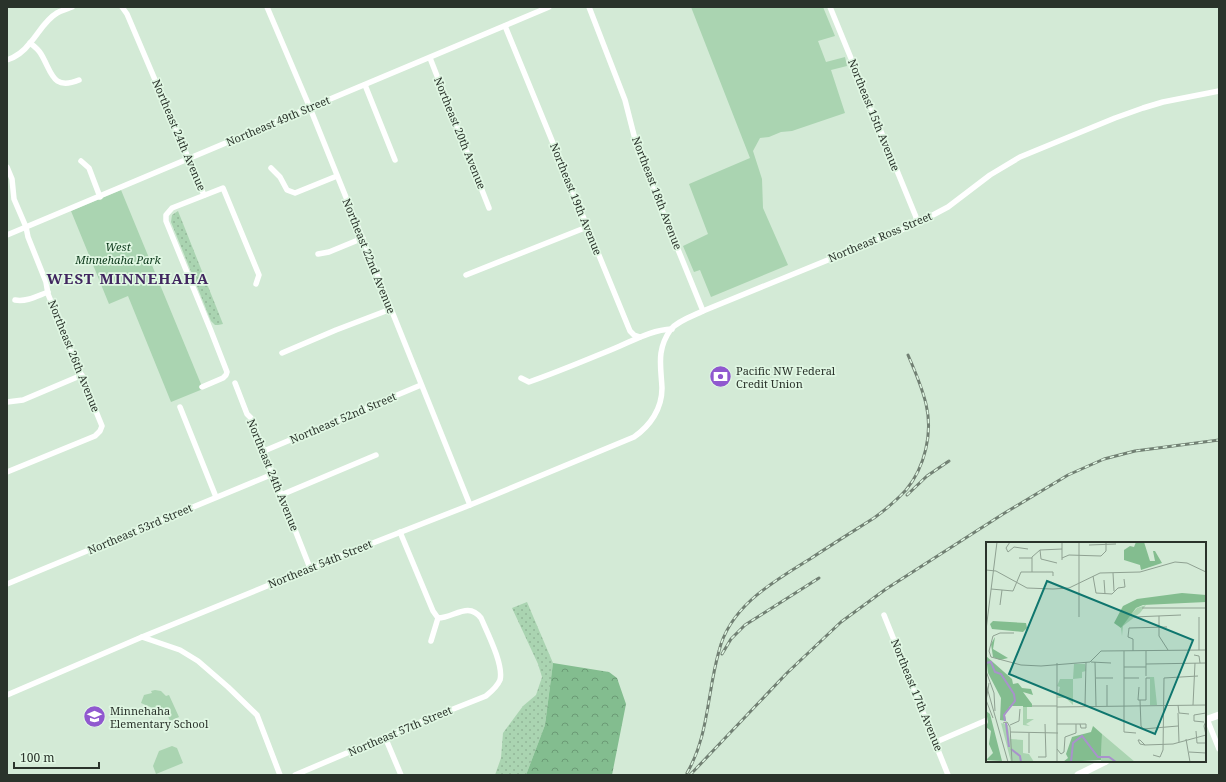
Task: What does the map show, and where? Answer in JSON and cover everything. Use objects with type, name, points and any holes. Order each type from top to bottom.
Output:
[{"type":"main road","points":[[1206,720],[1219,715]]},
{"type":"main road","points":[[1078,775],[1104,762]]},
{"type":"street","points":[[7,60],[22,51],[30,43],[38,31],[57,13],[72,7]]},
{"type":"street","name":"Northeast 24th Avenue","points":[[122,7],[127,14],[204,195],[172,208],[166,215],[166,221],[212,331],[227,372],[223,378],[202,387]]},
{"type":"street","name":"Northeast 22nd Avenue","points":[[266,7],[310,108],[470,505]]},
{"type":"street","name":"Northeast 49th Street","points":[[7,235],[549,7]]},
{"type":"street","name":"Northeast 18th Avenue","points":[[589,7],[625,100],[638,151],[703,311]]},
{"type":"street","name":"Northeast 15th Avenue","points":[[830,7],[916,217],[916,224]]},
{"type":"street","name":"Northeast 19th Avenue","points":[[505,26],[630,330],[634,335],[640,337]]},
{"type":"street","points":[[30,43],[41,54],[51,74],[56,80],[62,83],[70,84],[79,80]]},
{"type":"street","name":"Northeast 20th Avenue","points":[[430,58],[490,208]]},
{"type":"street","points":[[365,85],[395,160]]},
{"type":"street","name":"Northeast Ross Street","points":[[634,437],[647,427],[654,417],[659,405],[662,389],[660,370],[661,350],[664,342],[672,329],[687,318],[916,224],[948,207],[990,175],[1020,157],[1143,108],[1163,102],[1219,91]]},
{"type":"street","points":[[81,161],[89,168],[100,197]]},
{"type":"street","name":"Northeast 26th Avenue","points":[[7,167],[12,179],[14,198],[46,282],[48,292],[101,424],[100,431],[95,436],[7,472]]},
{"type":"street","points":[[271,168],[280,177],[287,190],[294,193],[337,176]]},
{"type":"street","points":[[204,195],[223,188],[259,275],[256,284]]},
{"type":"street","points":[[466,275],[587,227]]},
{"type":"street","points":[[318,254],[329,252],[363,238]]},
{"type":"street","points":[[15,300],[28,300],[48,292]]},
{"type":"street","points":[[282,353],[391,309]]},
{"type":"street","points":[[521,378],[529,382],[568,368],[640,337],[662,329],[672,329]]},
{"type":"street","points":[[7,402],[22,400],[82,376]]},
{"type":"street","name":"Northeast 24th Avenue","points":[[235,383],[264,451],[310,568]]},
{"type":"street","name":"Northeast 52nd Street","points":[[264,451],[421,385]]},
{"type":"street","points":[[180,407],[216,497]]},
{"type":"street","name":"Northeast 54th Street","points":[[7,694],[310,568],[470,505],[634,437]]},
{"type":"street","points":[[281,495],[376,456]]},
{"type":"street","name":"Northeast 53rd Street","points":[[7,584],[273,474]]},
{"type":"street","points":[[400,532],[433,611],[438,618],[431,641]]},
{"type":"street","name":"Northeast 57th Street","points":[[295,775],[486,696],[494,690],[500,681],[501,673],[499,663],[478,614],[473,610],[464,610],[444,618],[438,618]]},
{"type":"street","name":"Northeast 17th Avenue","points":[[884,615],[948,775]]},
{"type":"street","points":[[142,637],[180,650],[198,661],[257,715],[280,775]]},
{"type":"street","points":[[936,742],[986,720]]},
{"type":"street","points":[[1206,720],[1219,749]]},
{"type":"street","points":[[385,737],[400,775]]},
{"type":"green space","points":[[691,7],[823,7],[835,36],[818,41],[826,62],[845,57],[847,66],[831,70],[845,113],[792,131],[781,132],[769,137],[760,138],[753,151],[762,179],[763,208],[788,265],[711,297],[700,270],[694,272],[683,246],[708,234],[689,184],[750,158]]},
{"type":"green space","name":"West Minnehaha Park","points":[[121,190],[203,389],[171,402],[128,296],[109,304],[71,211]]},
{"type":"green space","points":[[178,211],[223,324],[215,325],[211,321],[171,222],[172,215]]},
{"type":"green space","points":[[527,602],[553,663],[545,725],[526,775],[495,775],[501,758],[503,733],[523,706],[536,695],[542,677],[538,664],[512,608]]},
{"type":"green space","points":[[553,663],[609,672],[617,678],[626,704],[612,775],[526,775],[545,725]]},
{"type":"green space","points":[[151,691],[161,691],[166,696],[169,695],[179,717],[170,721],[167,714],[141,703],[144,695],[152,693]]},
{"type":"green space","points":[[172,746],[177,748],[183,763],[156,774],[153,766],[159,751]]},
{"type":"railway","points":[[687,773],[700,744],[704,729],[719,651],[725,635],[743,608],[768,586],[874,518],[898,498],[913,481],[923,460],[926,449],[928,438],[928,415],[922,391],[908,355]]},
{"type":"railway","points":[[690,775],[787,673],[841,622],[886,589],[1003,514],[1068,475],[1104,459],[1135,451],[1219,440]]},
{"type":"railway","points":[[907,495],[927,476],[949,461]]},
{"type":"railway","points":[[722,654],[731,639],[745,625],[819,578]]},
{"type":"place","name":"Pacific NW Federal Credit Union","points":[[721,377]]},
{"type":"place","name":"Minnehaha Elementary School","points":[[95,717]]},
{"type":"district","name":"WEST MINNEHAHA","points":[[128,279]]}]
